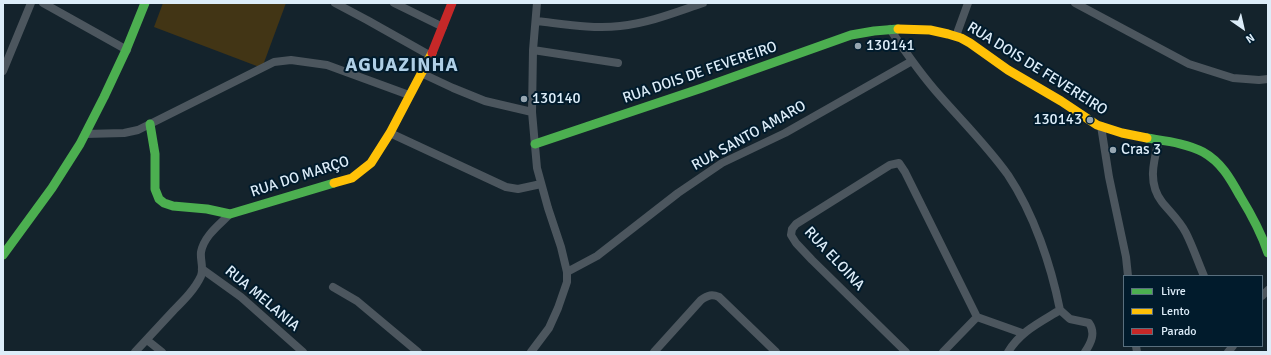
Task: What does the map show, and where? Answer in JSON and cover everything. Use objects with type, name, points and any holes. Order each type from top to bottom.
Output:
[{"type":"street","points":[[3,71],[31,3]]},
{"type":"street","points":[[43,3],[127,50]]},
{"type":"street","points":[[3,254],[52,188],[85,134],[106,95],[127,50],[137,27],[144,3]]},
{"type":"street","points":[[335,3],[430,56]]},
{"type":"street","points":[[394,3],[443,27]]},
{"type":"street","name":"RUA DO MARÇO","points":[[150,124],[155,154],[155,189],[159,199],[164,204],[230,214],[352,178],[371,163],[390,133],[430,56],[452,3]]},
{"type":"street","points":[[532,352],[548,328],[558,308],[567,282],[567,272],[561,247],[537,168],[534,144],[532,112],[533,50],[537,3]]},
{"type":"street","points":[[536,21],[595,27],[618,26],[659,18],[703,3]]},
{"type":"street","points":[[956,36],[968,3]]},
{"type":"street","points":[[1075,3],[1189,64],[1234,78],[1259,80],[1268,78]]},
{"type":"street","points":[[890,29],[912,61],[940,96],[988,149],[1009,177],[1034,225],[1048,263],[1060,310],[1070,319],[1089,323],[1092,327],[1093,352]]},
{"type":"street","name":"RUA DOIS DE FEVEREIRO","points":[[534,144],[702,88],[851,35],[875,30],[921,29],[956,36],[971,44],[1026,82],[1059,100],[1100,126],[1198,149],[1208,155],[1224,170],[1239,194],[1266,241],[1268,252]]},
{"type":"street","points":[[533,50],[618,63]]},
{"type":"street","points":[[85,134],[124,133],[138,130],[274,62],[291,60],[327,64],[409,95]]},
{"type":"street","name":"RUA SANTO AMARO","points":[[567,272],[597,256],[678,193],[722,163],[785,133],[912,61]]},
{"type":"street","points":[[421,73],[485,101],[532,112]]},
{"type":"street","points":[[1100,126],[1126,257],[1128,275]]},
{"type":"street","points":[[390,133],[506,187],[518,189],[541,184]]},
{"type":"street","points":[[1159,140],[1153,164],[1156,191],[1186,233],[1204,275]]},
{"type":"street","name":"RUA ELOINA","points":[[906,352],[812,260],[791,236],[792,229],[796,224],[890,165],[899,163],[905,172],[976,317]]},
{"type":"street","points":[[134,352],[147,340],[195,286],[201,276],[201,253],[205,242],[210,234],[230,214]]},
{"type":"street","name":"RUA MELANIA","points":[[202,268],[241,297],[303,352]]},
{"type":"street","points":[[333,287],[357,301],[418,352]]},
{"type":"street","points":[[654,352],[701,300],[708,295],[714,294],[719,297],[776,352]]},
{"type":"street","points":[[1008,352],[1013,343],[1022,333],[1060,310]]},
{"type":"street","points":[[943,352],[976,317],[1022,333]]},
{"type":"street","points":[[147,340],[162,352]]},
{"type":"street","points":[[1085,352],[1092,341]]},
{"type":"shaded area","points":[[163,3],[286,3],[262,68],[154,27]]},
{"type":"traffic: fast","points":[[3,255],[52,188],[80,144],[126,50],[145,3]]},
{"type":"traffic: fast","points":[[535,144],[702,88],[851,35],[898,29]]},
{"type":"traffic: fast","points":[[150,124],[155,154],[155,189],[159,199],[164,203],[173,206],[207,209],[230,214],[334,183]]},
{"type":"traffic: fast","points":[[1147,138],[1190,146],[1203,152],[1215,161],[1229,177],[1259,230],[1268,253]]},
{"type":"traffic: slow","points":[[898,29],[930,30],[961,38],[1008,70],[1061,101],[1097,125],[1122,133],[1147,138]]},
{"type":"traffic: slow","points":[[334,183],[352,178],[371,163],[390,133],[432,53]]},
{"type":"traffic: jam","points":[[432,53],[452,3]]},
{"type":"place","name":"130141","points":[[858,46]]},
{"type":"place","name":"130140","points":[[524,99]]},
{"type":"place","name":"130143","points":[[1090,120]]},
{"type":"place","name":"Cras 3","points":[[1113,150]]},
{"type":"district","name":"AGUAZINHA","points":[[402,66]]}]
